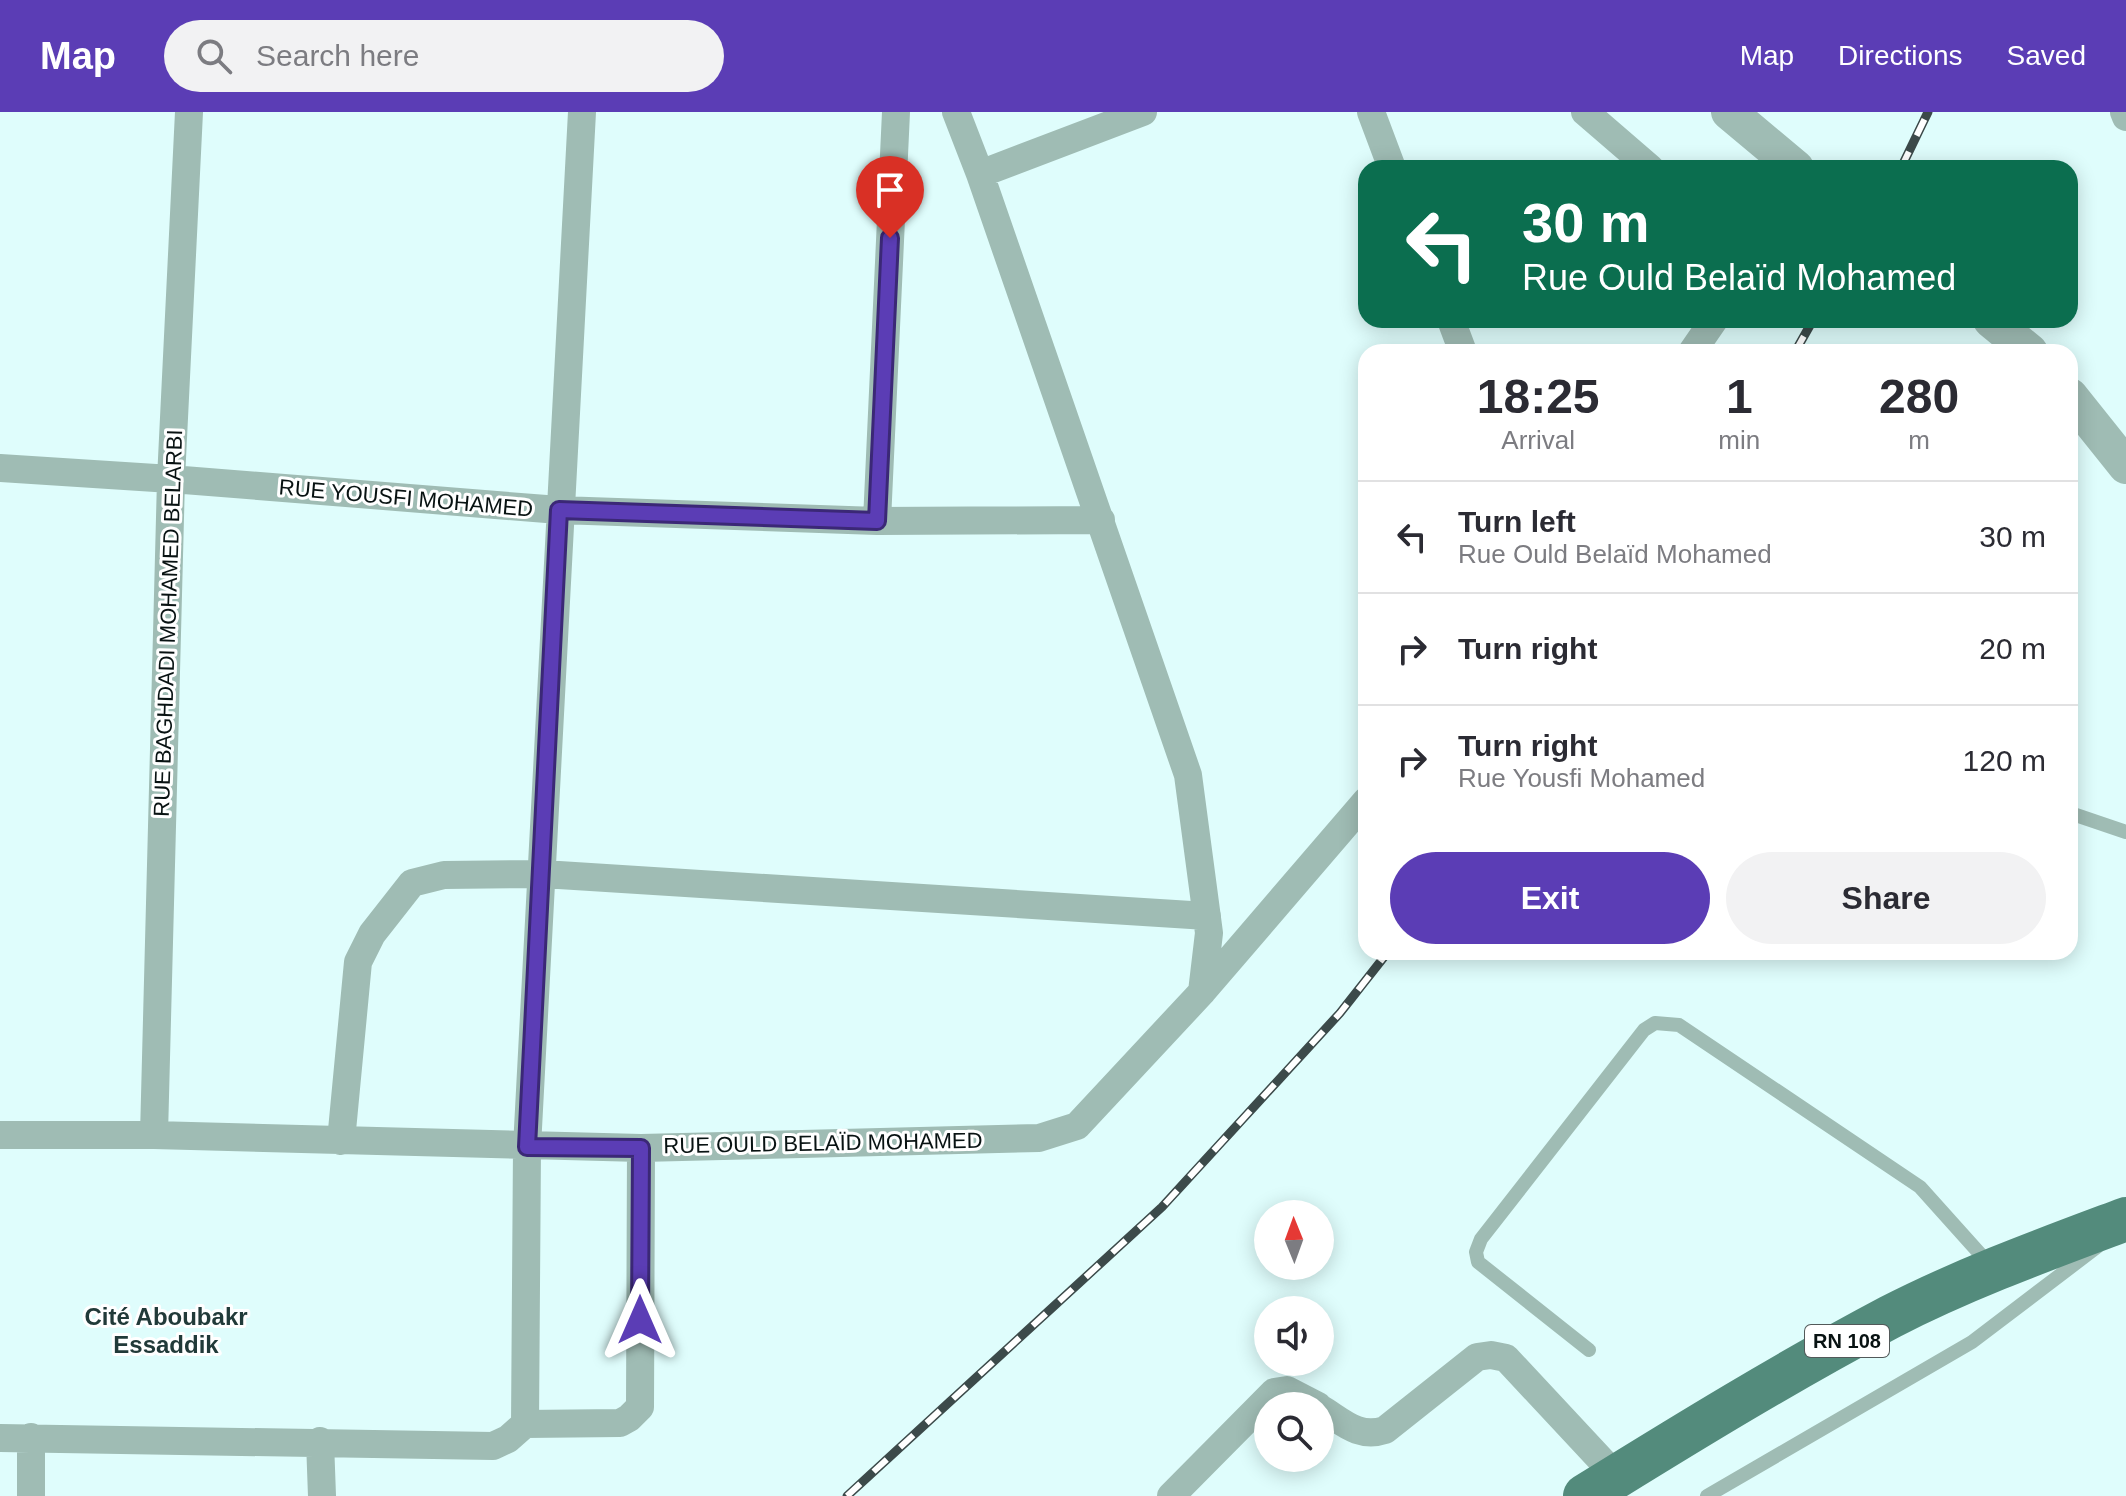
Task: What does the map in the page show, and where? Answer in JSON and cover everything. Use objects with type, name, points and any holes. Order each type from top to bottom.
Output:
[{"type":"main road","points":[[2063,1242],[2126,1194]]},
{"type":"main road","name":"RN 108","points":[[1601,1486],[1737,1403],[1891,1317],[2063,1242],[2126,1222]]},
{"type":"street","name":"RUE BAGHDADI MOHAMED BELARBI","points":[[154,1135],[171,479],[189,112]]},
{"type":"street","points":[[525,1424],[527,1147],[582,112]]},
{"type":"street","points":[[877,521],[896,112]]},
{"type":"street","points":[[956,112],[1188,775],[1209,933],[1202,992]]},
{"type":"street","points":[[980,174],[1143,112]]},
{"type":"street","points":[[1371,112],[1389,160]]},
{"type":"street","points":[[1585,112],[1641,160]]},
{"type":"street","points":[[1729,112],[1786,160]]},
{"type":"street","points":[[2001,328],[2020,344]]},
{"type":"street","points":[[2078,406],[2126,466]]},
{"type":"street","name":"RUE YOUSFI MOHAMED","points":[[0,468],[559,510],[877,521],[1101,520]]},
{"type":"street","name":"RUE OULD BELAÏD MOHAMED","points":[[0,1135],[154,1135],[641,1148],[1039,1138],[1077,1126],[1202,992],[1358,810]]},
{"type":"street","points":[[341,1141],[358,962],[372,934],[412,883],[444,875],[543,874],[1207,916]]},
{"type":"street","points":[[0,1438],[493,1446],[508,1439],[525,1424],[620,1423],[640,1407],[641,1148]]},
{"type":"street","points":[[1334,1416],[1357,1431],[1371,1435],[1385,1430],[1477,1357],[1491,1355],[1506,1358],[1601,1486]]},
{"type":"street","points":[[1171,1496],[1254,1412]]},
{"type":"street","points":[[31,1437],[31,1496]]},
{"type":"street","points":[[320,1441],[322,1496]]},
{"type":"lane","points":[[2078,816],[2126,832]]},
{"type":"lane","points":[[1589,1350],[1478,1262],[1476,1252],[1481,1239],[1644,1030],[1655,1023],[1679,1025],[1920,1187],[1994,1270]]},
{"type":"lane","points":[[1707,1496],[1972,1342],[2063,1276],[2126,1222]]},
{"type":"railway","points":[[1905,160],[1928,112]]},
{"type":"railway","points":[[1800,344],[1808,328]]},
{"type":"railway","points":[[847,1496],[1162,1207],[1340,1013],[1382,960]]},
{"type":"district","name":"Cité Aboubakr Essaddik","points":[[166,1330]]},
{"type":"route","points":[[640,1320],[641,1148],[527,1147],[559,510],[877,521],[890,238]]}]
